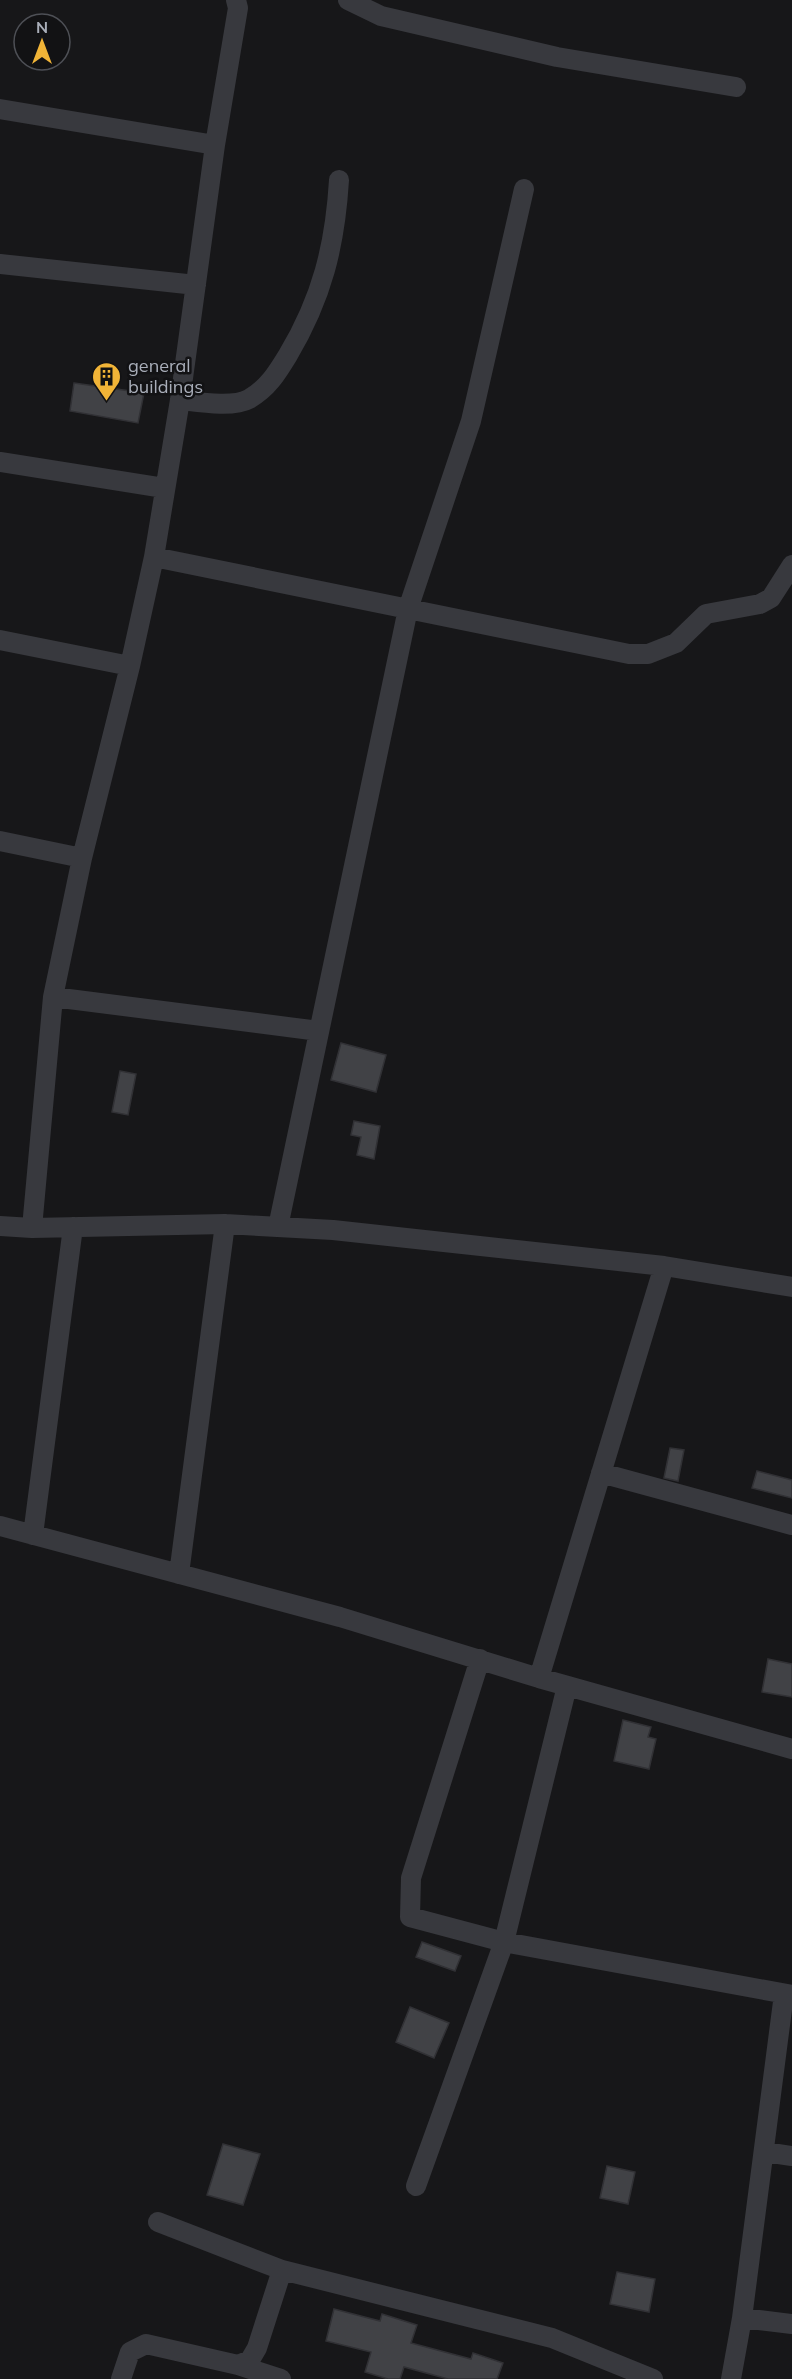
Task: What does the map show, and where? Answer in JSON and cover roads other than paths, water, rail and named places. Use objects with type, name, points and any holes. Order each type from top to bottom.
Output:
[{"type":"street","points":[[32,1228],[53,997],[82,858],[130,666],[154,557],[180,400],[215,145],[238,8],[236,0]]},
{"type":"street","points":[[348,0],[381,16],[546,54],[736,87]]},
{"type":"street","points":[[0,109],[215,145]]},
{"type":"street","points":[[180,400],[218,404],[247,400],[271,382],[306,324],[325,278],[337,214],[339,180]]},
{"type":"street","points":[[278,1227],[408,609],[471,421],[524,189]]},
{"type":"street","points":[[0,264],[196,285]]},
{"type":"street","points":[[0,462],[164,488]]},
{"type":"street","points":[[154,557],[629,654],[648,654],[676,643],[706,614],[760,604],[771,598],[792,565]]},
{"type":"street","points":[[0,640],[130,666]]},
{"type":"street","points":[[0,841],[82,858]]},
{"type":"street","points":[[53,997],[319,1031]]},
{"type":"street","points":[[0,1226],[32,1228],[225,1224],[333,1230],[664,1266],[792,1287]]},
{"type":"street","points":[[179,1574],[225,1224]]},
{"type":"street","points":[[33,1535],[73,1227]]},
{"type":"street","points":[[539,1678],[664,1266]]},
{"type":"street","points":[[601,1473],[792,1525]]},
{"type":"street","points":[[0,1526],[340,1617],[539,1678],[792,1749]]},
{"type":"street","points":[[480,1659],[411,1878],[410,1917],[504,1942],[788,1995],[742,2318],[731,2379]]},
{"type":"street","points":[[416,2186],[504,1942],[567,1686]]},
{"type":"street","points":[[765,2152],[792,2156]]},
{"type":"street","points":[[158,2222],[282,2270],[552,2338],[647,2378]]},
{"type":"street","points":[[238,2365],[250,2360],[257,2348],[282,2270]]},
{"type":"street","points":[[742,2318],[792,2324]]},
{"type":"street","points":[[121,2379],[130,2352],[146,2344],[238,2365],[281,2379]]},
{"type":"place","name":"general buildings","points":[[107,402]]}]
